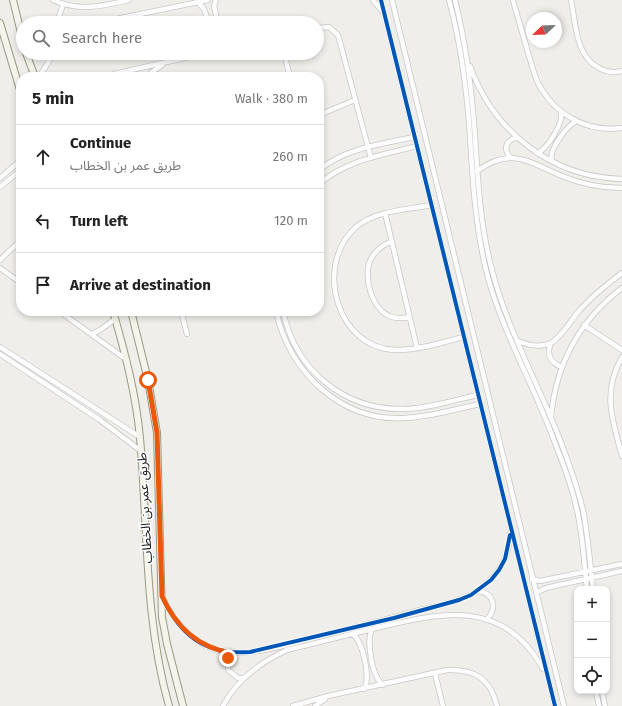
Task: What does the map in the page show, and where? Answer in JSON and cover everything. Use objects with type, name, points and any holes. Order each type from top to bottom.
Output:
[{"type":"street","points":[[13,0],[17,16]]},
{"type":"street","points":[[53,0],[63,4],[95,7],[129,0]]},
{"type":"street","points":[[131,16],[208,0]]},
{"type":"street","points":[[216,0],[214,6],[216,16]]},
{"type":"street","points":[[373,0],[384,13]]},
{"type":"street","points":[[381,0],[555,706]]},
{"type":"street","points":[[392,0],[564,706]]},
{"type":"street","points":[[450,0],[459,46],[470,136],[473,195],[478,234],[486,271],[498,308],[555,441],[577,510],[589,578],[592,586]]},
{"type":"street","points":[[455,0],[466,57],[475,136],[476,171],[483,233],[503,306],[573,475],[582,509],[588,571]]},
{"type":"street","points":[[513,0],[537,82],[548,99],[561,112],[577,121],[594,127],[612,130],[622,128]]},
{"type":"street","points":[[571,0],[580,46],[587,58],[604,70],[611,72],[622,71]]},
{"type":"street","points":[[198,2],[204,9],[206,16]]},
{"type":"street","points":[[59,16],[63,4]]},
{"type":"street","points":[[324,27],[329,27],[336,32],[371,158]]},
{"type":"street","points":[[0,28],[16,78]]},
{"type":"street","points":[[466,57],[478,88],[495,115],[516,138],[537,153],[552,161],[586,175],[622,180]]},
{"type":"street","points":[[29,60],[33,72]]},
{"type":"street","points":[[42,72],[50,60]]},
{"type":"street","points":[[123,72],[175,60]]},
{"type":"street","points":[[286,60],[289,72]]},
{"type":"street","points":[[152,72],[166,62]]},
{"type":"street","points":[[324,112],[355,100]]},
{"type":"street","points":[[537,153],[544,149],[559,125],[562,118],[561,112]]},
{"type":"street","points":[[552,161],[551,153],[566,128],[577,121]]},
{"type":"street","points":[[324,166],[348,153],[414,136]]},
{"type":"street","points":[[510,157],[506,152],[506,145],[510,140],[516,138]]},
{"type":"street","points":[[324,180],[349,164],[417,146]]},
{"type":"street","points":[[476,171],[486,164],[498,159],[510,157],[523,158],[561,176],[585,184],[622,188]]},
{"type":"street","points":[[0,178],[16,164]]},
{"type":"street","points":[[0,187],[16,174]]},
{"type":"street","points":[[431,205],[385,213],[370,218],[356,227],[346,238],[338,252],[333,284],[337,303],[346,322],[355,332],[360,337],[377,347],[397,350],[417,348],[464,337]]},
{"type":"street","points":[[385,213],[417,348]]},
{"type":"street","points":[[392,242],[383,245],[375,252],[370,260],[368,269],[370,288],[378,306],[385,314],[401,318],[410,317]]},
{"type":"street","points":[[0,260],[16,245]]},
{"type":"street","points":[[0,268],[16,279]]},
{"type":"street","points":[[561,367],[552,362],[549,352],[551,343],[599,290],[622,273]]},
{"type":"street","points":[[551,419],[555,390],[561,367],[573,342],[584,325],[608,298],[622,288]]},
{"type":"street","points":[[66,316],[127,360]]},
{"type":"street","name":"طريق عمر بن الخطاب","points":[[114,316],[127,360],[140,437],[151,618],[159,668],[169,706]]},
{"type":"street","name":"طريق عمر بن الخطاب","points":[[132,316],[148,380],[157,433],[162,617],[182,706]]},
{"type":"street","points":[[182,316],[187,334]]},
{"type":"street","points":[[278,316],[285,341],[296,360],[314,382],[325,392],[343,404],[363,413],[384,417],[405,418],[480,404]]},
{"type":"street","points":[[285,316],[293,339],[302,357],[314,373],[329,387],[346,398],[365,405],[384,409],[404,409],[478,395]]},
{"type":"street","points":[[92,334],[115,319]]},
{"type":"street","points":[[584,325],[622,350]]},
{"type":"street","points":[[518,341],[527,345],[551,343]]},
{"type":"street","points":[[0,347],[140,437]]},
{"type":"street","points":[[0,354],[100,420],[141,451]]},
{"type":"street","points":[[622,357],[614,375],[610,396],[612,418],[622,456]]},
{"type":"street","points":[[162,596],[173,618],[189,636],[209,648],[231,653],[268,649],[394,618],[459,600],[476,591],[491,580],[505,559],[509,543],[510,525]]},
{"type":"street","points":[[532,579],[540,581],[622,564]]},
{"type":"street","points":[[536,593],[546,588],[622,571]]},
{"type":"street","points":[[588,586],[589,578]]},
{"type":"street","points":[[476,591],[483,591],[489,595],[493,601],[494,608],[491,615],[486,620]]},
{"type":"street","points":[[223,706],[244,678],[269,658],[287,650],[419,618],[455,614],[486,620],[500,625],[521,639],[537,658],[548,680]]},
{"type":"street","points":[[372,629],[369,634],[369,645],[376,675],[383,685]]},
{"type":"street","points":[[353,634],[360,642],[368,677],[364,689]]},
{"type":"street","points":[[231,653],[227,664],[228,670],[238,678],[244,678]]},
{"type":"street","points":[[293,706],[328,696],[435,674],[447,670],[464,670],[473,673],[488,685],[494,695],[497,706]]},
{"type":"street","points":[[435,674],[443,706]]},
{"type":"street","points":[[597,694],[599,706]]},
{"type":"street","points":[[603,694],[605,706]]},
{"type":"street","points":[[315,706],[328,696]]},
{"type":"cycle path","points":[[381,0],[555,706]]},
{"type":"cycle path","points":[[162,596],[177,622],[196,640],[207,646],[220,650],[250,652],[394,618],[459,600],[471,595],[491,580],[499,570],[505,559],[510,535]]},
{"type":"route","points":[[148,380],[158,440],[162,596],[173,618],[189,636],[209,648],[231,653],[228,658]]}]
